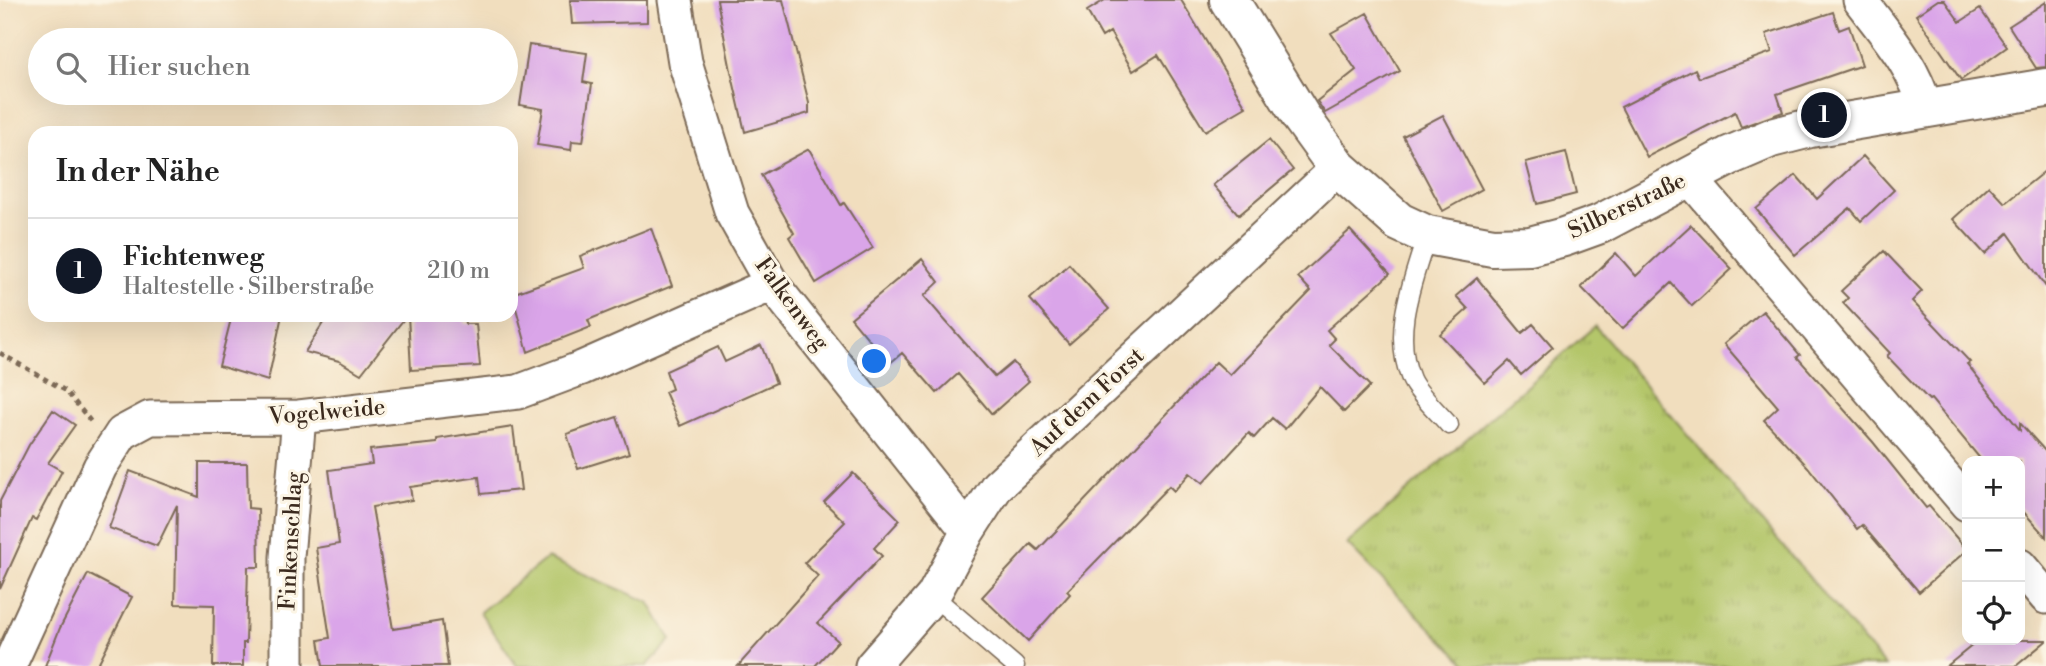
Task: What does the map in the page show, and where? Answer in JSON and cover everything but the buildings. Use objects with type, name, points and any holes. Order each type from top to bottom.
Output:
[{"type":"street","name":"Falkenweg","points":[[675,0],[685,62],[732,213],[772,284],[968,531]]},
{"type":"street","name":"Silberstraße","points":[[1229,0],[1301,117],[1338,169],[1399,222],[1427,235],[1493,247],[1530,246],[1600,224],[1729,156],[1772,138],[1810,128],[2046,88]]},
{"type":"street","points":[[1860,0],[1906,61],[1919,84],[1926,109]]},
{"type":"street","name":"Auf dem Forst","points":[[872,666],[933,596],[968,531],[997,486],[1338,169]]},
{"type":"street","points":[[1689,177],[1962,498]]},
{"type":"street","name":"Vogelweide","points":[[9,666],[100,467],[122,433],[150,418],[299,417],[518,392],[582,368],[772,284]]},
{"type":"street","name":"Finkenschlag","points":[[287,666],[286,557],[299,417]]},
{"type":"street","points":[[2025,572],[2046,597]]},
{"type":"lane","points":[[1427,235],[1406,300],[1402,347],[1411,381],[1450,425]]},
{"type":"lane","points":[[933,596],[1015,666]]},
{"type":"path","points":[[0,353],[66,391],[113,447]]},
{"type":"green space","points":[[1595,326],[1885,666],[1468,666],[1347,544]]},
{"type":"green space","points":[[547,558],[649,602],[671,640],[647,666],[517,666],[480,612]]},
{"type":"place","name":"Fichtenweg","points":[[1824,115]]}]
